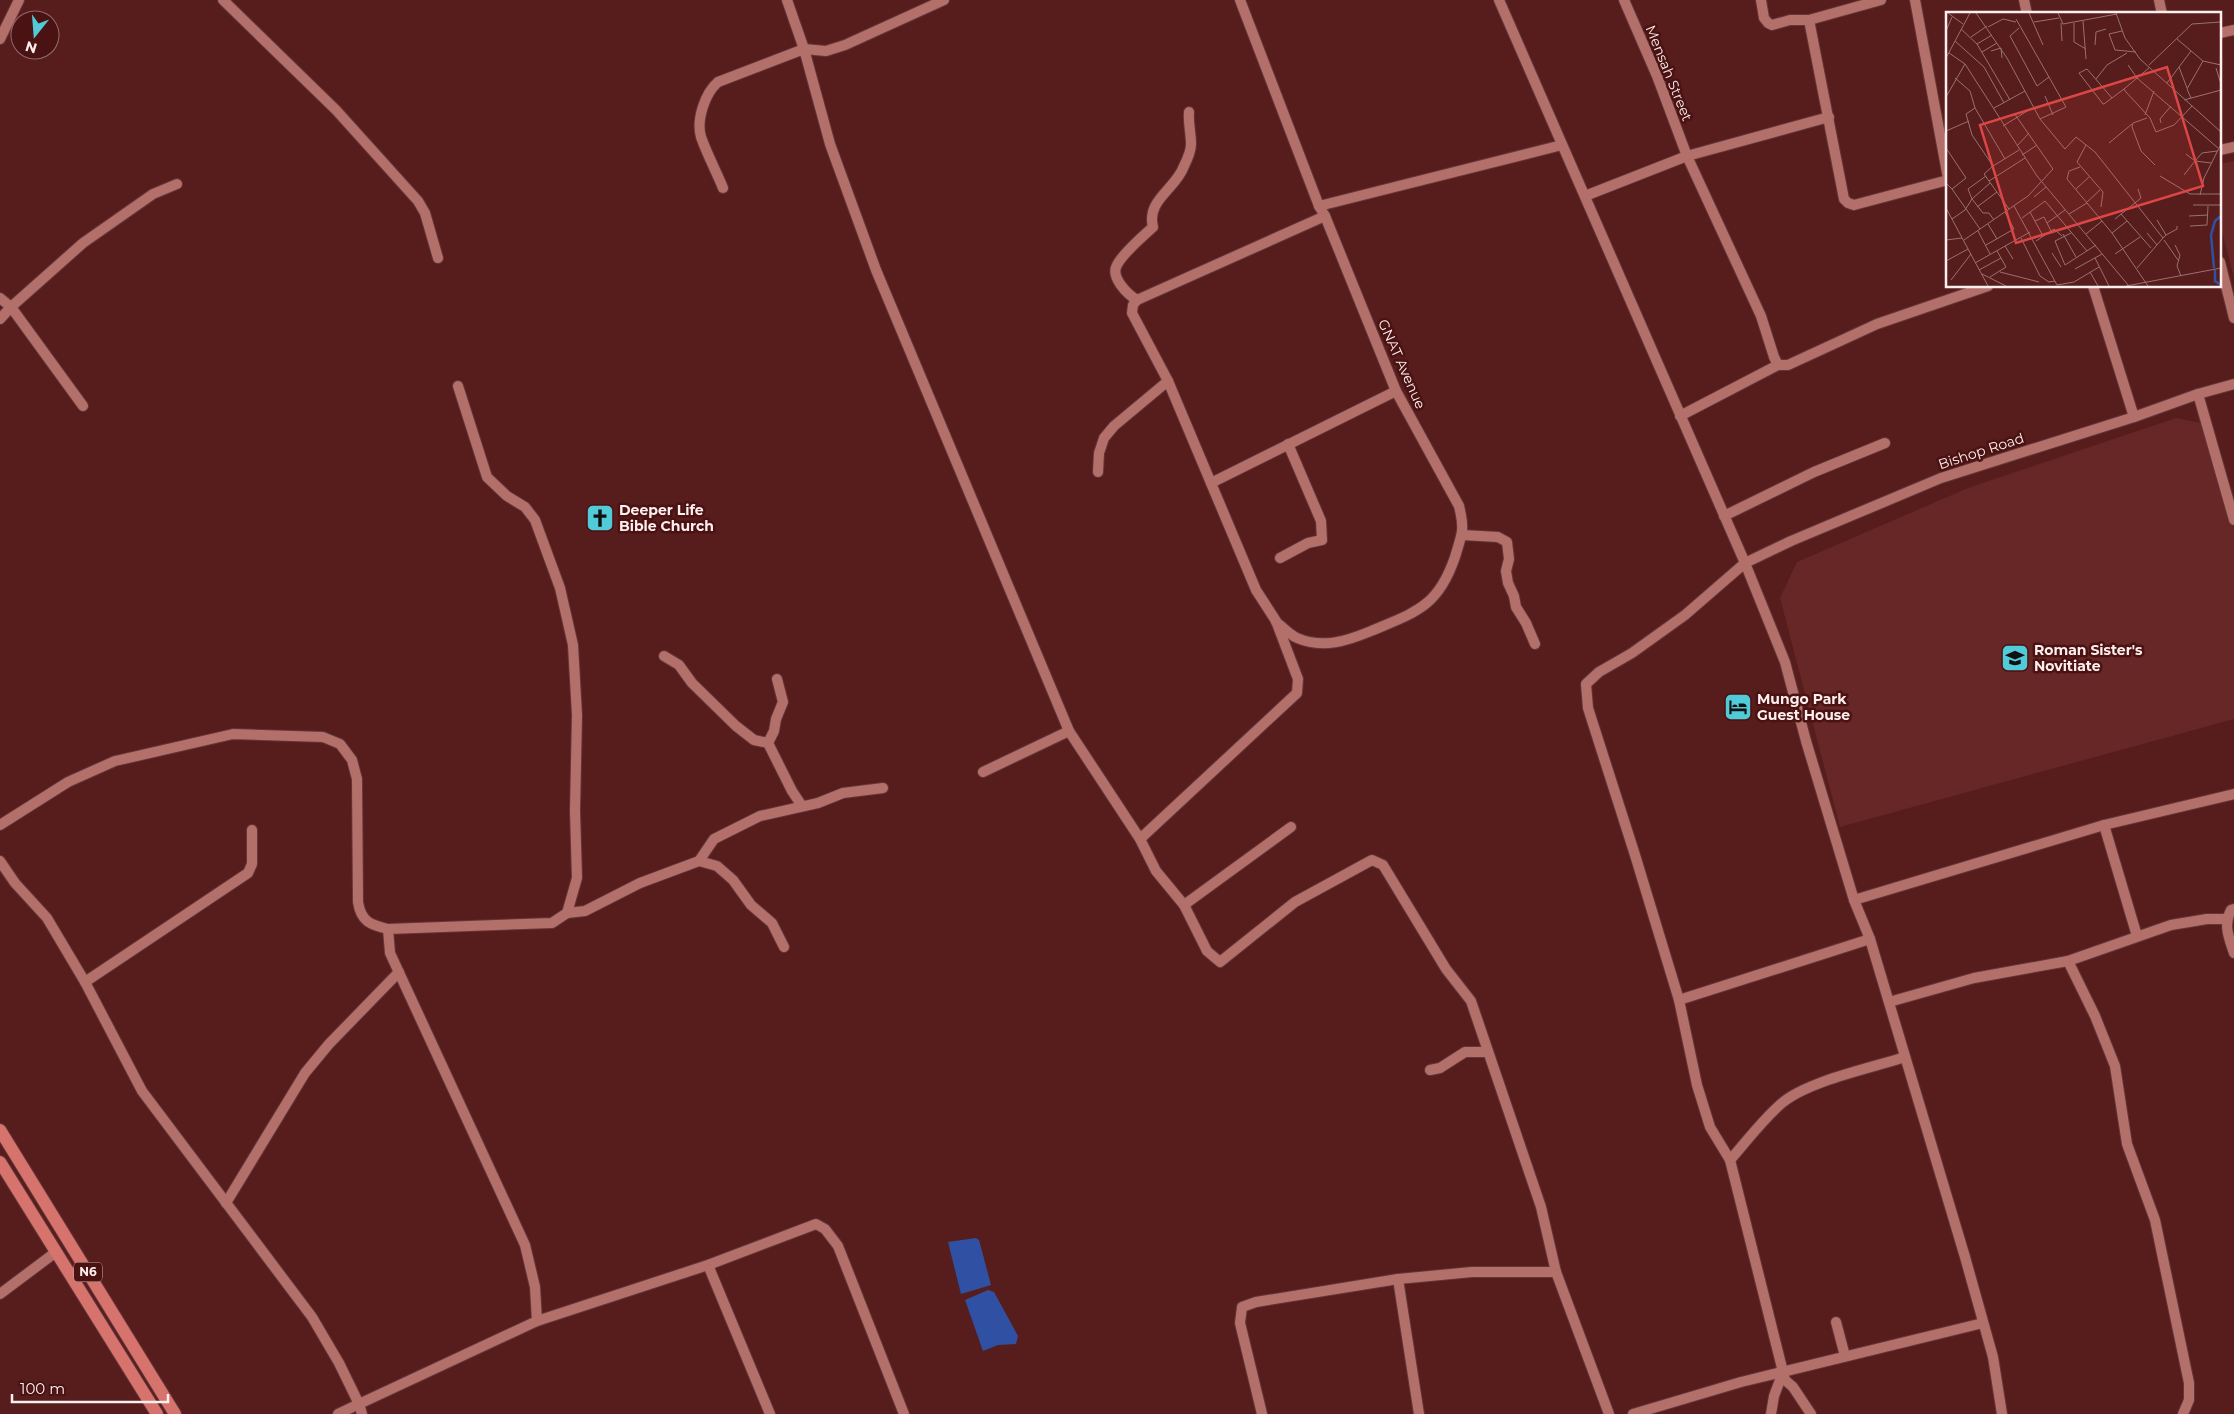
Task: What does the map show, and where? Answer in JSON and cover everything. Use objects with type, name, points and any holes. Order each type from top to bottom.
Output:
[{"type":"main road","name":"N6","points":[[0,1130],[175,1414]]},
{"type":"main road","name":"N6","points":[[0,1162],[157,1414]]},
{"type":"street","points":[[0,39],[19,0]]},
{"type":"street","points":[[223,0],[336,110],[418,201],[425,212],[438,258]]},
{"type":"street","points":[[787,0],[804,49],[830,144],[876,270],[1069,731],[1140,839],[1156,871],[1184,905],[1207,951],[1220,962],[1295,902],[1372,860],[1382,865],[1446,969],[1471,1001],[1541,1207],[1556,1272],[1609,1414]]},
{"type":"street","points":[[723,188],[700,135],[703,105],[710,89],[718,82],[804,49],[826,51],[832,49],[944,0]]},
{"type":"street","name":"GNAT Avenue","points":[[1240,0],[1319,206],[1325,216],[1396,391],[1459,506],[1464,527],[1448,578],[1433,599],[1413,613],[1337,644],[1315,643],[1296,638],[1276,621]]},
{"type":"street","points":[[1499,0],[1745,563],[1785,662],[1806,741],[1854,900],[1870,939],[1965,1257],[1993,1357],[2002,1414]]},
{"type":"street","name":"Mensah Street","points":[[1624,0],[1657,76],[1686,156],[1761,316],[1778,365]]},
{"type":"street","points":[[1761,0],[1761,8],[1768,24],[1772,25],[1790,20],[1809,20],[1881,0]]},
{"type":"street","points":[[1915,0],[1946,168]]},
{"type":"street","points":[[1809,20],[1844,199],[1854,205],[1946,180]]},
{"type":"street","points":[[1137,300],[1121,285],[1115,273],[1116,265],[1140,238],[1153,227],[1151,217],[1159,199],[1170,188],[1184,168],[1191,145],[1189,112]]},
{"type":"street","points":[[1585,196],[1686,156],[1828,117]]},
{"type":"street","points":[[1319,206],[1562,145]]},
{"type":"street","points":[[0,318],[83,243],[153,194],[176,184]]},
{"type":"street","points":[[1140,839],[1297,693],[1298,679],[1276,621],[1256,590],[1168,381],[1132,312],[1133,305],[1137,300],[1325,216]]},
{"type":"street","points":[[2222,270],[2234,318]]},
{"type":"street","points":[[1680,416],[1778,365],[1788,365],[1877,324],[1974,288]]},
{"type":"street","points":[[2094,288],[2134,417]]},
{"type":"street","points":[[0,298],[11,307],[83,406]]},
{"type":"street","points":[[1098,472],[1099,453],[1104,438],[1114,426],[1168,381]]},
{"type":"street","name":"Bishop Road","points":[[1679,1000],[1588,708],[1586,684],[1599,672],[1632,653],[1684,615],[1745,563],[1791,541],[1941,478],[2234,384]]},
{"type":"street","points":[[458,386],[487,477],[507,496],[525,507],[535,520],[560,588],[573,645],[577,715],[575,811],[577,878],[567,913]]},
{"type":"street","points":[[1211,483],[1396,391]]},
{"type":"street","points":[[2198,394],[2234,520]]},
{"type":"street","points":[[1724,516],[1814,472],[1885,443]]},
{"type":"street","points":[[1280,558],[1308,543],[1322,540],[1321,521],[1288,444]]},
{"type":"street","points":[[1462,535],[1498,537],[1507,542],[1509,559],[1506,571],[1508,583],[1514,596],[1516,608],[1526,623],[1535,644]]},
{"type":"street","points":[[664,656],[679,665],[692,683],[736,726],[754,740],[768,744],[802,806]]},
{"type":"street","points":[[768,744],[783,702],[777,679]]},
{"type":"street","points":[[983,772],[1069,731]]},
{"type":"street","points":[[0,824],[68,782],[115,761],[233,734],[323,737],[340,744],[352,760],[357,779],[358,902],[361,916],[369,923],[388,929],[552,923],[567,913],[585,911],[640,883],[698,861],[714,839],[760,816],[818,803],[843,793],[883,788]]},
{"type":"street","points":[[1854,900],[2104,824],[2234,794]]},
{"type":"street","points":[[2104,824],[2137,936]]},
{"type":"street","points":[[1184,905],[1291,827]]},
{"type":"street","points":[[85,982],[248,873],[252,864],[252,830]]},
{"type":"street","points":[[0,860],[16,883],[46,918],[85,982],[142,1091],[312,1317],[339,1363],[360,1409]]},
{"type":"street","points":[[698,861],[717,866],[733,880],[750,905],[772,923],[784,948]]},
{"type":"street","points":[[2234,909],[2231,910],[2226,919],[2226,929],[2234,954]]},
{"type":"street","points":[[1889,1002],[1974,978],[2068,960],[2171,924],[2206,919],[2226,919]]},
{"type":"street","points":[[388,929],[390,953],[525,1245],[535,1287],[537,1321]]},
{"type":"street","points":[[1811,1414],[1793,1387],[1785,1380],[1730,1160],[1710,1127],[1697,1085],[1679,1000],[1870,939]]},
{"type":"street","points":[[2068,960],[2115,1066],[2127,1144],[2155,1220],[2189,1383],[2189,1400],[2183,1414]]},
{"type":"street","points":[[226,1203],[305,1073],[329,1044],[399,972]]},
{"type":"street","points":[[1430,1070],[1440,1068],[1465,1052],[1488,1052]]},
{"type":"street","points":[[1730,1160],[1781,1104],[1793,1095],[1813,1086],[1905,1057]]},
{"type":"street","points":[[338,1414],[360,1409],[537,1321],[708,1265],[816,1224],[825,1229],[838,1246],[904,1414]]},
{"type":"street","points":[[0,1294],[56,1252]]},
{"type":"street","points":[[708,1265],[770,1414]]},
{"type":"street","points":[[1262,1414],[1240,1323],[1242,1307],[1256,1302],[1398,1279],[1472,1272],[1556,1272]]},
{"type":"street","points":[[1398,1279],[1419,1414]]},
{"type":"street","points":[[1836,1322],[1845,1356]]},
{"type":"street","points":[[1633,1414],[1783,1371],[1983,1323]]},
{"type":"street","points":[[1771,1414],[1774,1396],[1783,1371]]},
{"type":"shaded area","points":[[2234,161],[2234,278],[2222,231],[2222,164]]},
{"type":"shaded area","name":"Roman Sister's Novitiate","points":[[2176,418],[2201,423],[2234,528],[2234,719],[1840,827],[1780,598],[1797,562],[1968,488]]},
{"type":"water","points":[[976,1238],[979,1240],[991,1285],[961,1294],[948,1242]]},
{"type":"water","points":[[988,1290],[994,1292],[1018,1336],[1016,1344],[998,1345],[983,1351],[965,1300]]},
{"type":"place","name":"Deeper Life Bible Church","points":[[600,518]]},
{"type":"place","name":"Roman Sister's Novitiate","points":[[2015,658]]},
{"type":"place","name":"Mungo Park Guest House","points":[[1738,707]]}]
